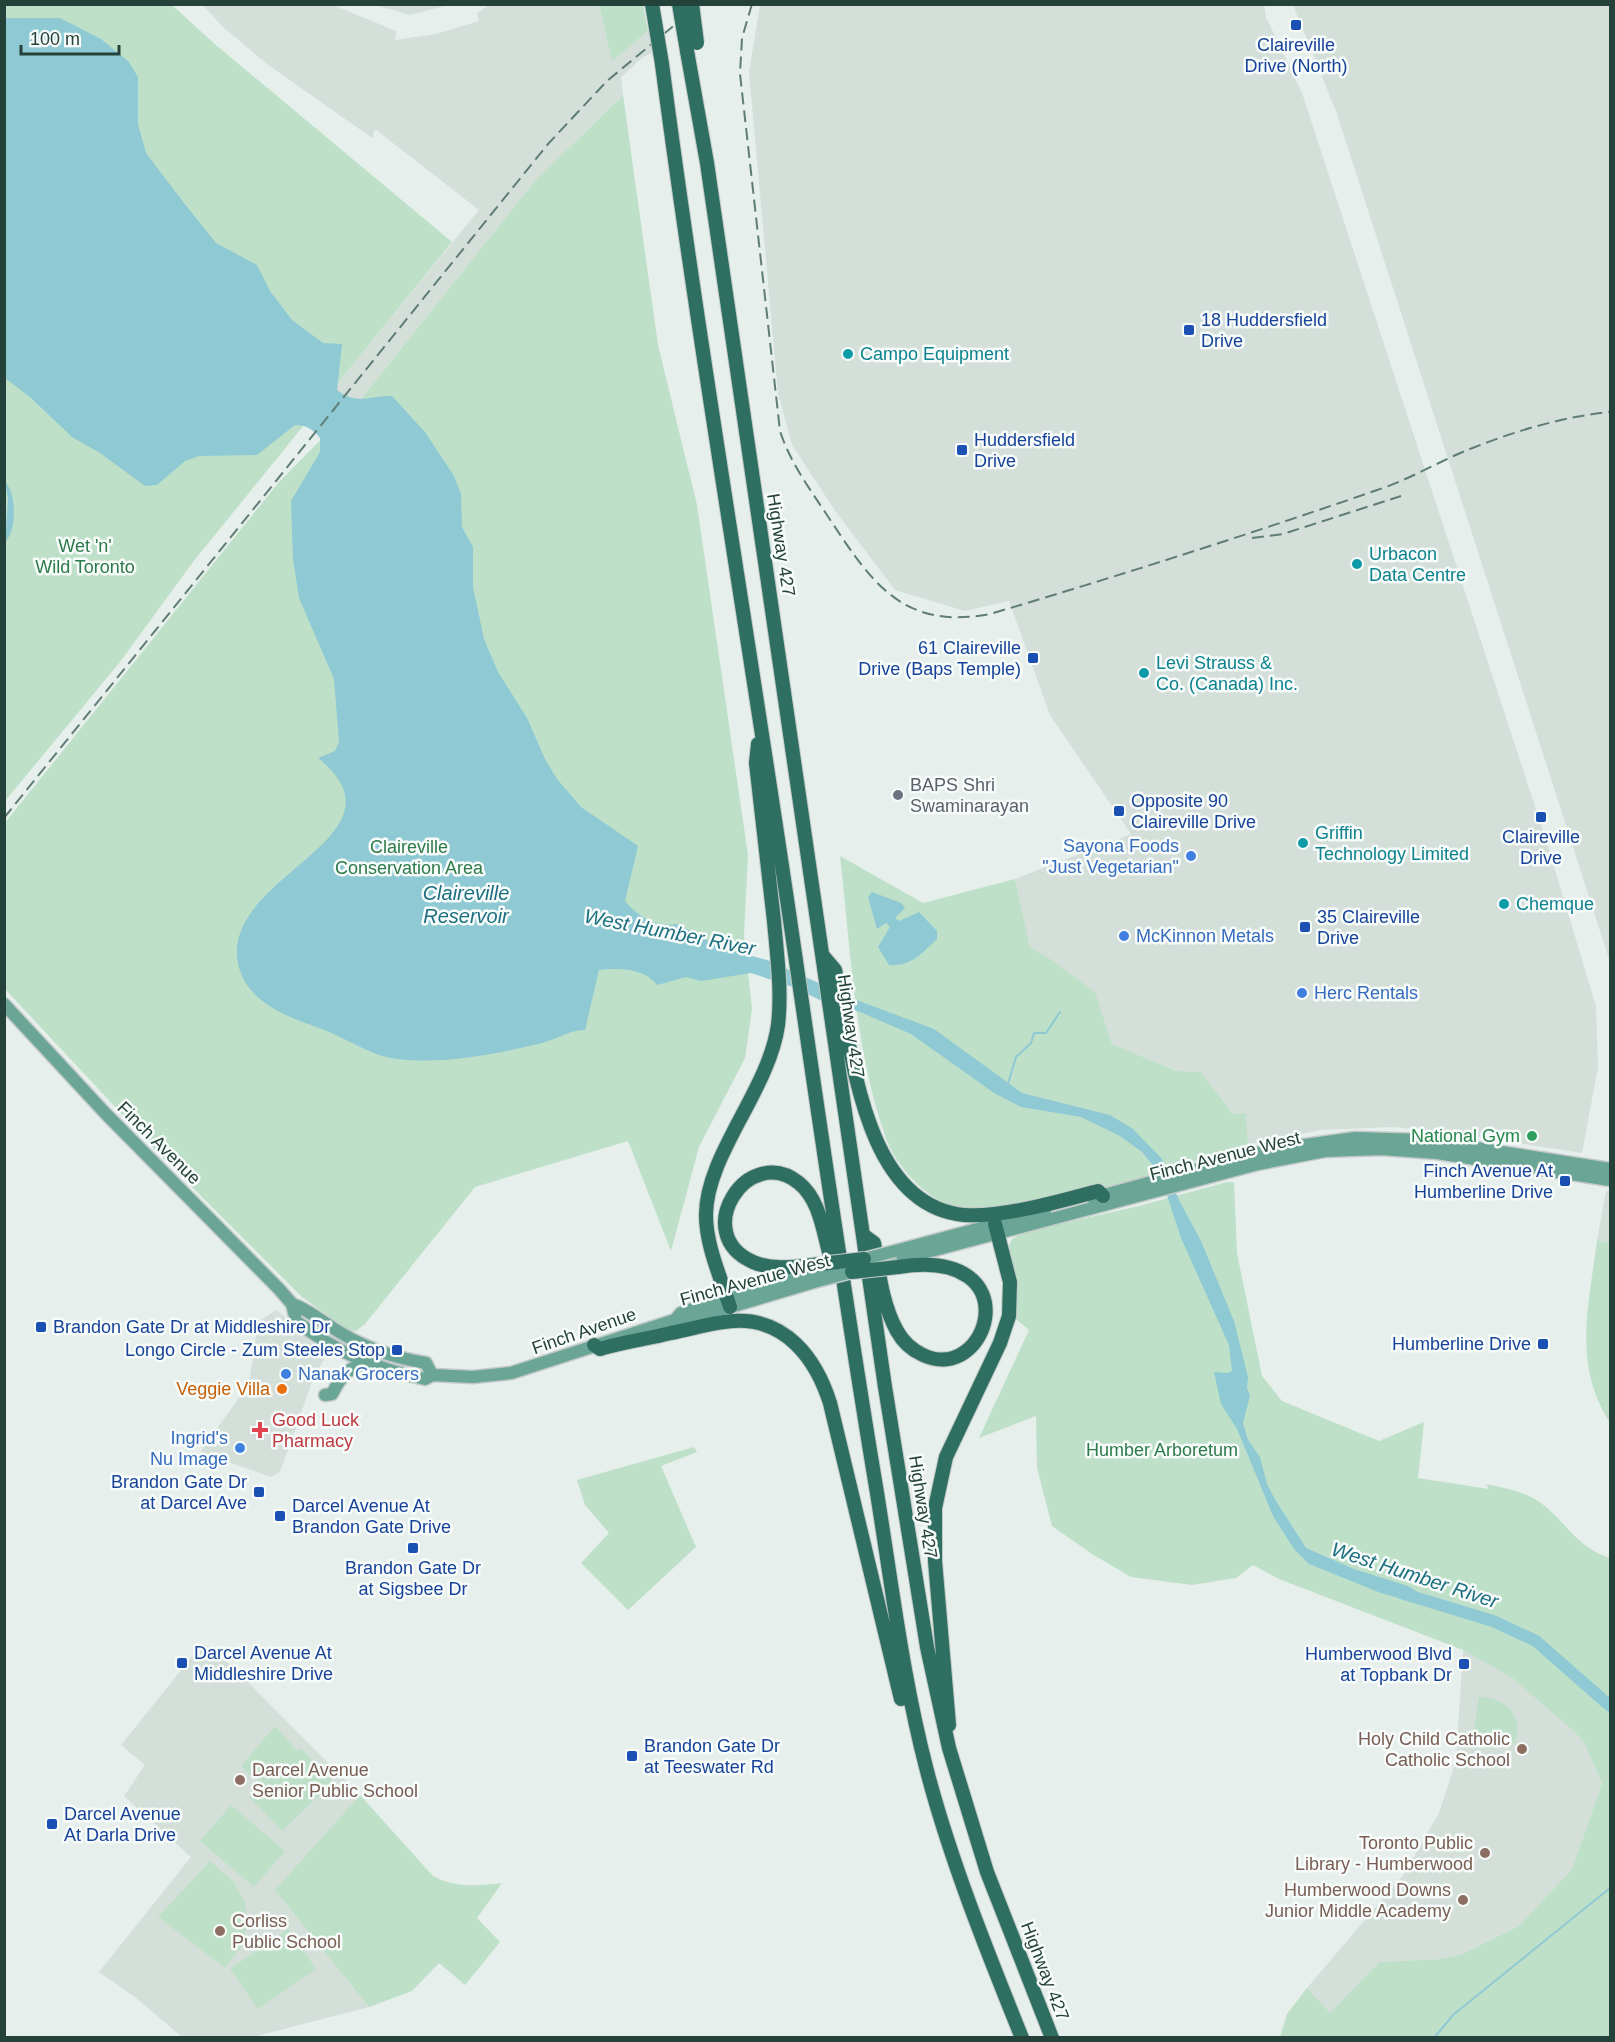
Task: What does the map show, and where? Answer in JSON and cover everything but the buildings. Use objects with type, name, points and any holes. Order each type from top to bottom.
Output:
[{"type":"highway","points":[[652,4],[684,236],[845,1298],[908,1696],[929,1777],[983,1941],[1022,2037]]},
{"type":"highway","name":"Highway 427","points":[[679,4],[692,47],[692,78],[863,1235],[927,1647],[949,1748],[987,1872],[1052,2037]]},
{"type":"highway","points":[[692,47],[693,4]]},
{"type":"highway","points":[[729,1302],[708,1233],[707,1202],[714,1174],[763,1078],[774,1041],[779,1012],[776,944],[756,763],[759,724]]},
{"type":"highway","points":[[823,955],[835,970],[865,1108],[880,1151],[890,1169],[912,1193],[927,1204],[947,1212],[972,1215],[1022,1208],[1098,1191],[1102,1196]]},
{"type":"highway","points":[[845,1298],[814,1203],[799,1184],[778,1174],[758,1175],[745,1182],[731,1198],[726,1210],[725,1226],[732,1244],[740,1254],[754,1263],[813,1273],[864,1259]]},
{"type":"highway","points":[[949,1748],[948,1693],[935,1561],[935,1508],[946,1456],[1000,1343],[1009,1317],[1011,1290],[996,1229]]},
{"type":"highway","points":[[852,1272],[897,1259],[944,1266],[973,1279],[983,1293],[987,1312],[982,1333],[962,1354],[939,1360],[919,1353],[905,1344],[897,1331],[884,1297],[874,1243],[863,1235]]},
{"type":"highway","points":[[594,1345],[600,1349],[715,1324],[743,1321],[780,1332],[797,1344],[814,1363],[830,1403],[901,1698],[920,1764],[929,1777]]},
{"type":"main road","name":"Finch Avenue","points":[[4,1004],[106,1114],[292,1304],[304,1308],[359,1343],[392,1355],[426,1363],[432,1375]]},
{"type":"main road","name":"Finch Avenue West","points":[[996,1229],[1194,1176],[1288,1146],[1373,1137],[1441,1142],[1611,1169]]},
{"type":"main road","name":"Finch Avenue West","points":[[1194,1176],[1300,1155],[1381,1149],[1437,1153],[1611,1180]]},
{"type":"main road","name":"Finch Avenue West","points":[[864,1259],[897,1259],[1102,1196],[1139,1191]]},
{"type":"main road","name":"Finch Avenue West","points":[[675,1320],[681,1313],[698,1312],[813,1273],[852,1272]]},
{"type":"main road","name":"Finch Avenue","points":[[292,1304],[296,1321],[345,1354],[425,1379],[432,1375],[473,1377],[504,1374],[675,1320]]},
{"type":"main road","points":[[325,1395],[332,1394],[343,1375],[361,1365],[397,1372]]},
{"type":"shaded area","points":[[203,5],[333,5],[396,31],[395,40],[436,34],[479,21],[477,13],[489,5],[599,5],[612,60],[662,20],[666,45],[642,58],[621,77],[623,95],[534,182],[361,399],[348,398],[336,389],[337,384],[479,210],[375,129],[372,138],[267,64],[223,27]]},
{"type":"shaded area","points":[[375,5],[448,5],[410,15]]},
{"type":"shaded area","points":[[760,5],[1264,5],[1266,17],[1302,93],[1546,840],[1596,1006],[1598,1067],[1582,1153],[1447,1132],[1393,1127],[1321,1130],[1248,1145],[1246,1113],[1233,1114],[1201,1072],[1177,1071],[1112,1044],[1094,992],[1030,947],[1015,879],[1131,834],[1050,715],[1009,601],[965,611],[895,590],[836,512],[792,445],[778,393],[749,72]]},
{"type":"shaded area","points":[[1293,5],[1610,5],[1610,962],[1337,114]]},
{"type":"shaded area","points":[[1606,1191],[1610,1191],[1610,1243],[1597,1240]]},
{"type":"shaded area","points":[[276,1310],[321,1345],[327,1355],[315,1374],[280,1472],[271,1477],[200,1452],[249,1384],[258,1322]]},
{"type":"shaded area","points":[[203,1643],[230,1664],[360,1795],[276,1890],[369,2007],[253,2037],[182,2037],[136,1998],[99,1972],[191,1857],[124,1796],[145,1765],[121,1745]]},
{"type":"shaded area","points":[[1463,1650],[1499,1667],[1581,1736],[1602,1783],[1572,1869],[1519,1926],[1462,1954],[1441,1959],[1379,1962],[1330,2014],[1307,1988],[1404,1874],[1439,1813],[1456,1761]]},
{"type":"green space","name":"Wet 'n' Wild Toronto","points":[[5,5],[172,5],[217,46],[452,242],[193,562],[120,662],[5,801]]},
{"type":"green space","points":[[599,5],[643,5],[648,31],[612,61]]},
{"type":"green space","name":"Claireville Conservation Area","points":[[623,95],[658,345],[697,505],[748,855],[744,935],[752,1009],[745,1058],[699,1147],[671,1251],[628,1141],[475,1187],[365,1324],[356,1331],[348,1330],[302,1297],[161,1156],[5,989],[4,824],[279,482],[361,399],[534,182]]},
{"type":"green space","points":[[840,856],[923,903],[1015,879],[1030,947],[1055,962],[1095,992],[1112,1044],[1177,1071],[1201,1072],[1233,1114],[1246,1113],[1248,1145],[1126,1182],[1033,1202],[966,1209],[942,1202],[930,1194],[899,1164],[887,1141],[876,1107],[867,1071],[855,1000]]},
{"type":"green space","name":"Humber Arboretum","points":[[1234,1182],[1237,1253],[1262,1376],[1282,1401],[1379,1441],[1424,1422],[1418,1478],[1489,1489],[1486,1484],[1525,1495],[1540,1502],[1590,1549],[1610,1558],[1610,2037],[1280,2037],[1287,2014],[1307,1988],[1330,2013],[1379,1962],[1441,1959],[1462,1954],[1519,1926],[1572,1869],[1602,1783],[1585,1745],[1576,1733],[1511,1677],[1463,1650],[1279,1579],[1253,1565],[1236,1578],[1192,1585],[1131,1577],[1092,1554],[1052,1526],[1037,1468],[1036,1416],[979,1438],[1029,1330],[1016,1319],[1017,1286],[1007,1250],[1012,1239],[1024,1232],[1139,1206]]},
{"type":"green space","points":[[1597,1240],[1610,1243],[1610,1423],[1598,1401],[1587,1356],[1586,1334]]},
{"type":"green space","points":[[694,1447],[697,1452],[661,1466],[696,1547],[628,1610],[581,1563],[609,1533],[585,1505],[577,1480]]},
{"type":"green space","points":[[1479,1697],[1497,1700],[1511,1710],[1517,1724],[1515,1743],[1478,1740],[1473,1733]]},
{"type":"green space","points":[[273,1728],[277,1728],[297,1751],[301,1748],[333,1782],[282,1831],[249,1797],[264,1783],[251,1776],[241,1766]]},
{"type":"green space","points":[[360,1795],[433,1876],[458,1884],[502,1883],[477,1918],[500,1942],[465,1985],[439,1963],[412,1991],[369,2007],[275,1890]]},
{"type":"green space","points":[[231,1805],[285,1851],[254,1887],[200,1841]]},
{"type":"green space","points":[[210,1861],[234,1882],[245,1903],[247,1921],[243,1945],[225,1968],[158,1917]]},
{"type":"green space","points":[[288,1929],[316,1969],[258,2009],[230,1969]]},
{"type":"water","name":"Claireville Reservoir","points":[[5,18],[60,18],[101,39],[129,62],[138,77],[138,124],[146,153],[216,243],[257,265],[270,291],[292,320],[323,343],[342,344],[337,390],[351,398],[358,399],[392,396],[425,432],[454,476],[461,494],[462,527],[473,547],[473,587],[484,639],[498,672],[527,718],[545,759],[557,779],[581,807],[638,846],[625,901],[636,912],[655,923],[678,924],[721,948],[767,960],[859,1001],[934,1029],[1022,1093],[1110,1115],[1133,1129],[1162,1159],[1179,1200],[1201,1241],[1234,1321],[1248,1377],[1247,1388],[1250,1396],[1243,1423],[1248,1440],[1260,1457],[1267,1484],[1276,1501],[1306,1548],[1354,1569],[1408,1586],[1416,1591],[1417,1603],[1381,1593],[1309,1564],[1294,1549],[1273,1516],[1237,1429],[1221,1404],[1214,1372],[1232,1371],[1229,1345],[1181,1238],[1160,1174],[1142,1152],[1120,1136],[1081,1117],[1021,1107],[994,1093],[911,1034],[860,1012],[822,1001],[793,987],[751,973],[701,981],[686,977],[657,985],[652,979],[631,970],[599,970],[585,1030],[511,1050],[479,1056],[425,1061],[391,1058],[376,1054],[286,1015],[256,995],[242,976],[238,942],[251,913],[275,886],[328,838],[344,813],[343,787],[318,758],[335,751],[339,742],[334,679],[299,598],[293,559],[291,501],[320,452],[320,438],[309,428],[295,425],[257,455],[199,456],[185,461],[157,485],[145,486],[100,453],[72,437],[30,397],[5,378]]},
{"type":"water","points":[[5,482],[12,495],[14,512],[12,529],[5,542],[8,499]]},
{"type":"water","points":[[872,892],[901,903],[905,908],[895,918],[899,921],[919,912],[937,931],[937,939],[910,961],[904,964],[889,965],[878,947],[890,927],[886,923],[877,929],[868,897]]},
{"type":"waterway","points":[[1007,1087],[1016,1057],[1031,1043],[1034,1033],[1046,1033],[1060,1012]]},
{"type":"waterway","name":"West Humber River","points":[[1401,1593],[1493,1621],[1536,1641],[1610,1706]]},
{"type":"waterway","points":[[1434,2038],[1453,2015],[1610,1888]]},
{"type":"railway","points":[[4,818],[548,144],[607,81],[700,4]]},
{"type":"railway","points":[[752,4],[742,38],[740,74],[780,431],[800,474],[858,560],[891,595],[911,607],[933,615],[959,617],[990,614],[1187,553],[1383,488],[1458,454],[1513,433],[1552,422],[1610,412]]},
{"type":"railway","points":[[1252,538],[1283,534],[1401,496]]},
{"type":"place","name":"Claireville Drive (North)","points":[[1296,25]]},
{"type":"place","name":"18 Huddersfield Drive","points":[[1189,330]]},
{"type":"place","name":"Campo Equipment","points":[[848,354]]},
{"type":"place","name":"Huddersfield Drive","points":[[962,450]]},
{"type":"place","name":"Urbacon Data Centre","points":[[1357,564]]},
{"type":"place","name":"61 Claireville Drive (Baps Temple)","points":[[1033,658]]},
{"type":"place","name":"Levi Strauss & Co. (Canada) Inc.","points":[[1144,673]]},
{"type":"place","name":"BAPS Shri Swaminarayan","points":[[898,795]]},
{"type":"place","name":"Opposite 90 Claireville Drive","points":[[1119,811]]},
{"type":"place","name":"Claireville Drive","points":[[1541,817]]},
{"type":"place","name":"Griffin Technology Limited","points":[[1303,843]]},
{"type":"place","name":"Sayona Foods \"Just Vegetarian\"","points":[[1191,856]]},
{"type":"place","name":"Chemque","points":[[1504,904]]},
{"type":"place","name":"35 Claireville Drive","points":[[1305,927]]},
{"type":"place","name":"McKinnon Metals","points":[[1124,936]]},
{"type":"place","name":"Herc Rentals","points":[[1302,993]]},
{"type":"place","name":"National Gym","points":[[1532,1136]]},
{"type":"place","name":"Finch Avenue At Humberline Drive","points":[[1565,1181]]},
{"type":"place","name":"Brandon Gate Dr at Middleshire Dr","points":[[41,1327]]},
{"type":"place","name":"Humberline Drive","points":[[1543,1344]]},
{"type":"place","name":"Longo Circle - Zum Steeles Stop","points":[[397,1350]]},
{"type":"place","name":"Nanak Grocers","points":[[286,1374]]},
{"type":"place","name":"Veggie Villa","points":[[282,1389]]},
{"type":"place","name":"Good Luck Pharmacy","points":[[260,1430]]},
{"type":"place","name":"Ingrid's Nu Image","points":[[240,1448]]},
{"type":"place","name":"Brandon Gate Dr at Darcel Ave","points":[[259,1492]]},
{"type":"place","name":"Darcel Avenue At Brandon Gate Drive","points":[[280,1516]]},
{"type":"place","name":"Brandon Gate Dr at Sigsbee Dr","points":[[413,1548]]},
{"type":"place","name":"Darcel Avenue At Middleshire Drive","points":[[182,1663]]},
{"type":"place","name":"Humberwood Blvd at Topbank Dr","points":[[1464,1664]]},
{"type":"place","name":"Holy Child Catholic Catholic School","points":[[1522,1749]]},
{"type":"place","name":"Brandon Gate Dr at Teeswater Rd","points":[[632,1756]]},
{"type":"place","name":"Darcel Avenue Senior Public School","points":[[240,1780]]},
{"type":"place","name":"Darcel Avenue At Darla Drive","points":[[52,1824]]},
{"type":"place","name":"Toronto Public Library - Humberwood","points":[[1485,1853]]},
{"type":"place","name":"Humberwood Downs Junior Middle Academy","points":[[1463,1900]]},
{"type":"place","name":"Corliss Public School","points":[[220,1931]]}]
